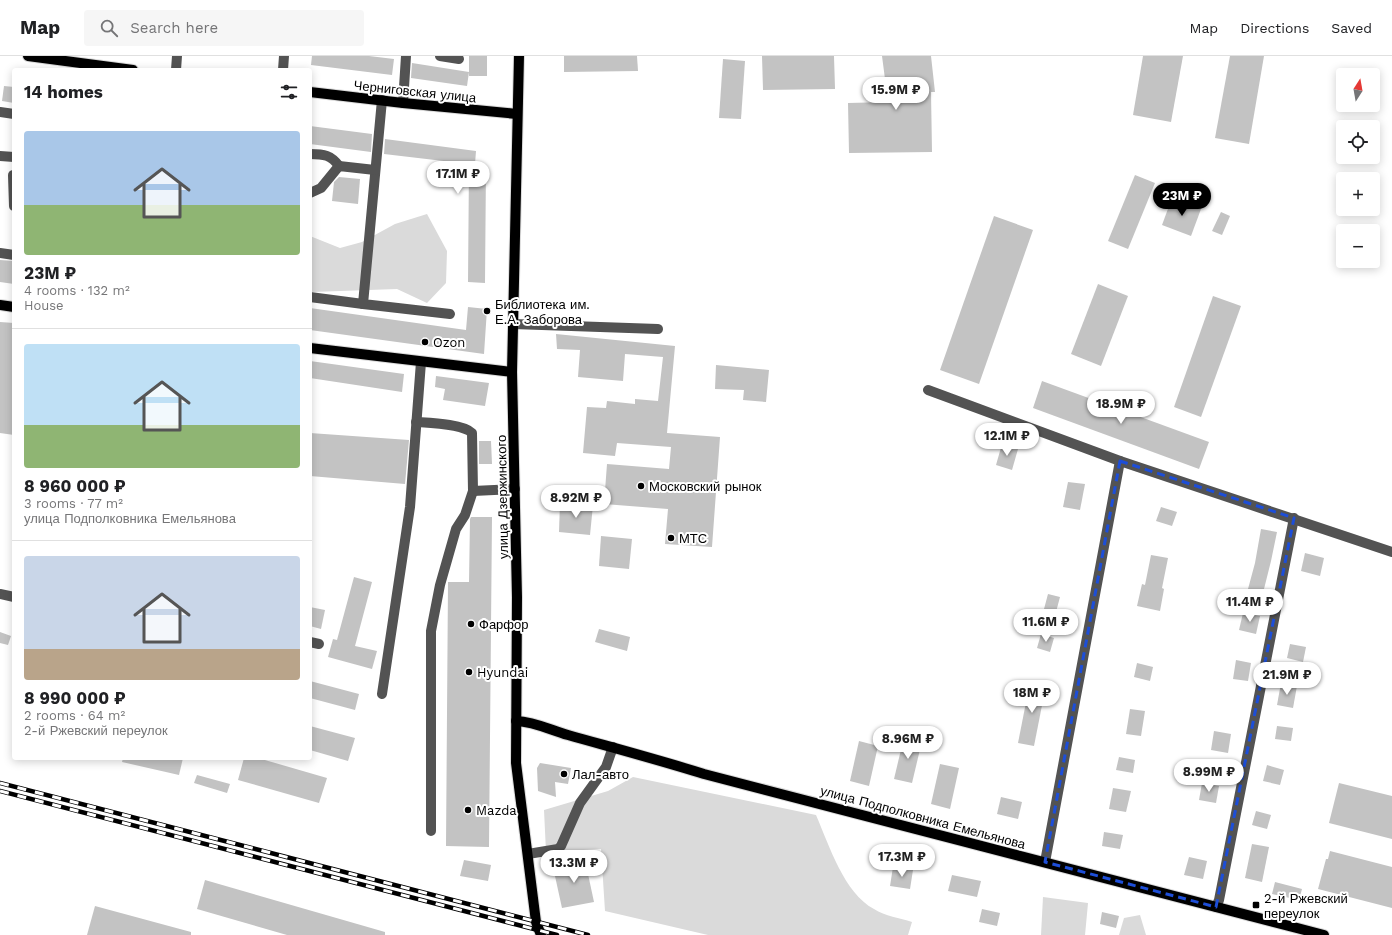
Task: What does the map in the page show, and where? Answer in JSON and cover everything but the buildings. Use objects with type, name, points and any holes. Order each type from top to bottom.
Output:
[{"type":"main road","points":[[28,56],[118,68]]},
{"type":"main road","name":"улица Дзержинского","points":[[519,56],[512,372],[517,598],[516,763],[536,922],[541,935]]},
{"type":"main road","name":"Черниговская улица","points":[[312,92],[517,114]]},
{"type":"main road","points":[[0,305],[12,308]]},
{"type":"main road","points":[[312,348],[512,372]]},
{"type":"main road","name":"улица Подполковника Емельянова","points":[[516,721],[535,724],[562,734],[674,764],[704,774],[1324,935]]},
{"type":"street","points":[[176,68],[178,56]]},
{"type":"street","points":[[283,68],[284,56]]},
{"type":"street","points":[[403,103],[406,56]]},
{"type":"street","points":[[440,56],[459,59]]},
{"type":"street","points":[[363,304],[382,100]]},
{"type":"street","points":[[0,112],[12,114]]},
{"type":"street","points":[[312,154],[321,154],[334,158],[339,166]]},
{"type":"street","points":[[0,156],[12,157]]},
{"type":"street","points":[[339,166],[375,170]]},
{"type":"street","points":[[312,192],[321,188],[339,166]]},
{"type":"street","points":[[0,253],[12,255]]},
{"type":"street","points":[[312,297],[450,314]]},
{"type":"street","points":[[513,324],[658,329]]},
{"type":"street","points":[[382,694],[410,507],[421,362]]},
{"type":"street","points":[[928,390],[1120,461],[1392,552]]},
{"type":"street","points":[[416,422],[462,427],[470,430],[472,433],[473,491],[465,515],[456,529],[440,585],[432,631],[431,831]]},
{"type":"street","points":[[1045,862],[1120,461]]},
{"type":"street","points":[[473,491],[515,489]]},
{"type":"street","points":[[1216,907],[1219,900],[1294,518]]},
{"type":"street","points":[[0,594],[12,597]]},
{"type":"street","points":[[528,854],[558,849],[561,846],[580,803],[606,767],[613,747]]},
{"type":"highlighted area","points":[[1120,461],[1294,518],[1216,907],[1045,862]]},
{"type":"shaded area","points":[[427,214],[447,251],[446,283],[427,303],[397,289],[312,292],[312,237],[340,248],[362,242],[395,224]]},
{"type":"shaded area","points":[[633,777],[816,815],[832,854],[854,892],[863,902],[874,909],[912,922],[908,935],[708,935],[605,911],[601,849],[546,852],[544,810],[608,791]]},
{"type":"shaded area","points":[[1043,897],[1088,903],[1085,935],[1041,935]]},
{"type":"shaded area","points":[[1140,915],[1146,935],[1119,935],[1124,918]]},
{"type":"railway","points":[[0,783],[588,935]]},
{"type":"railway","points":[[0,791],[557,935]]},
{"type":"place","name":"Библиотека им. Е.А. Заборова","points":[[487,311]]},
{"type":"place","name":"Ozon","points":[[425,342]]},
{"type":"place","name":"Московский рынок","points":[[641,486]]},
{"type":"place","name":"МТС","points":[[671,538]]},
{"type":"place","name":"Фарфор","points":[[471,624]]},
{"type":"place","name":"Hyundai","points":[[469,672]]},
{"type":"place","name":"Лал-авто","points":[[564,774]]},
{"type":"place","name":"Mazda","points":[[468,810]]},
{"type":"place","name":"2-й Ржевский переулок","points":[[1256,905]]}]
